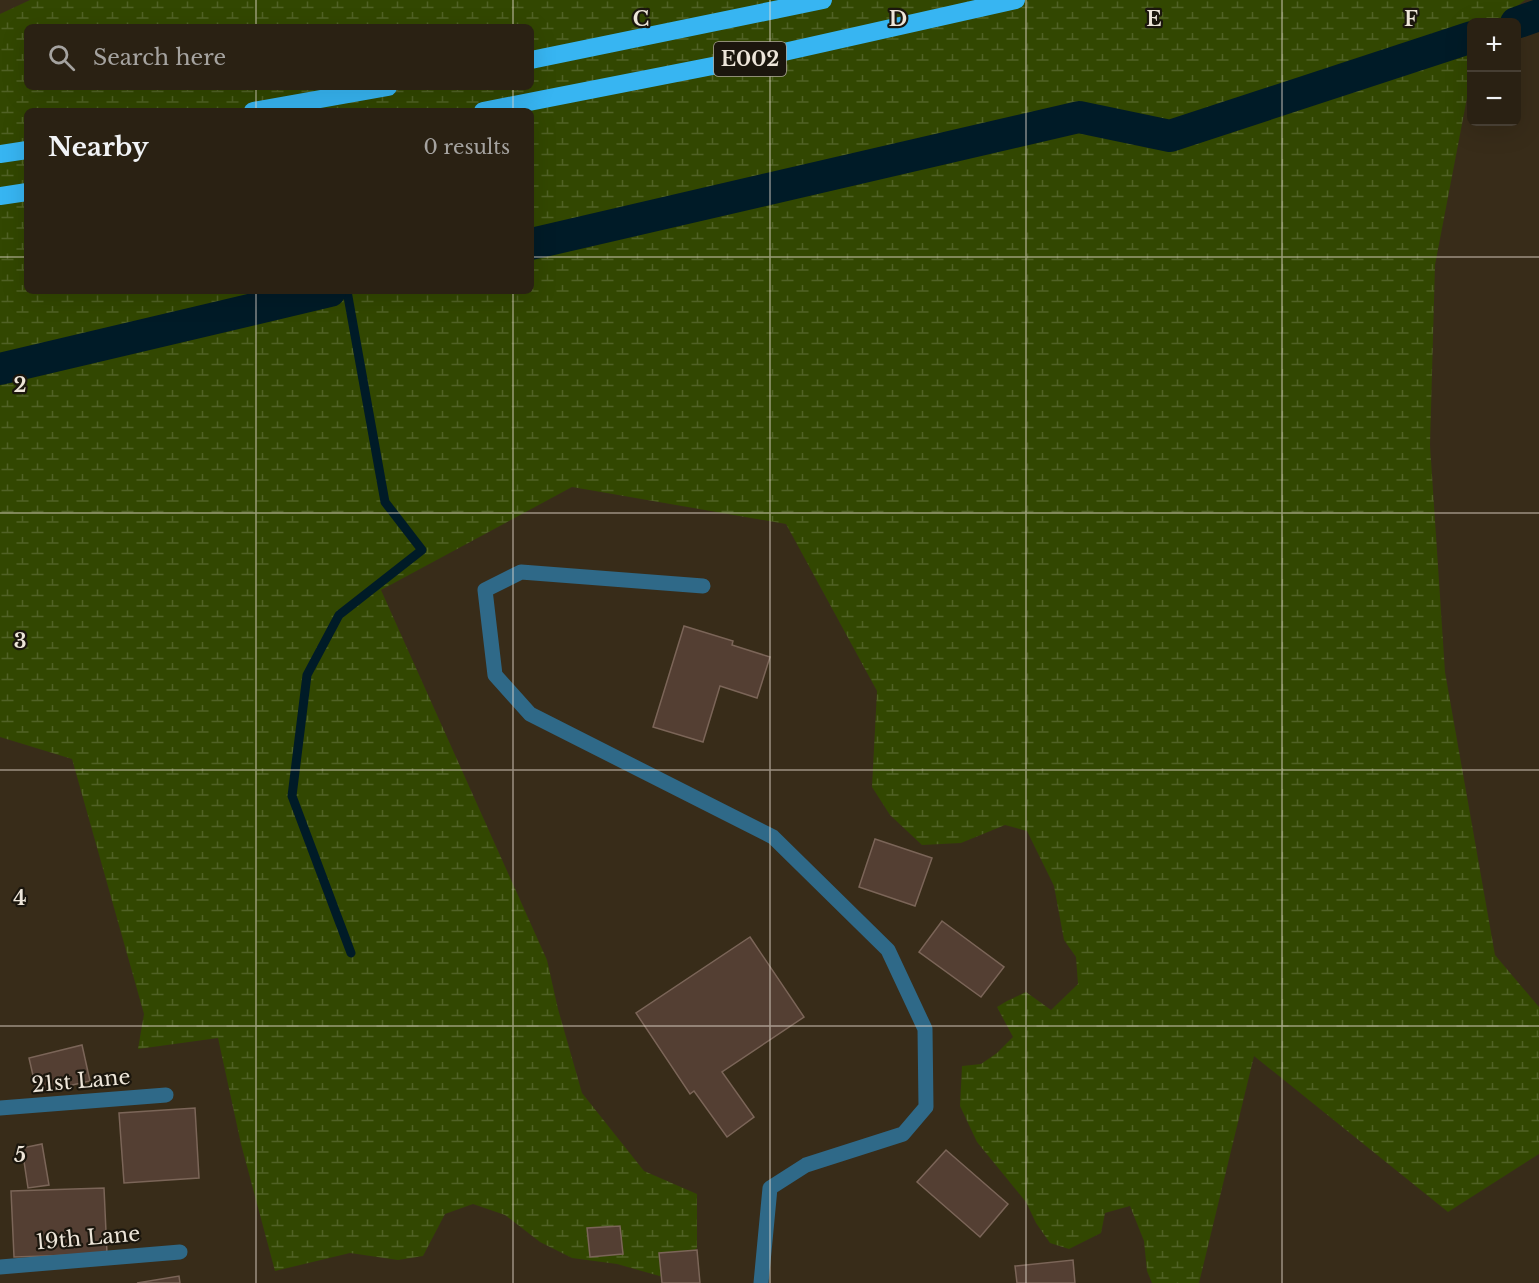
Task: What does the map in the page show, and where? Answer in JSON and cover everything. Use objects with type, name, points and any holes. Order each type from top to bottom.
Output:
[{"type":"highway","name":"E002","points":[[534,59],[823,0]]},
{"type":"highway","name":"E002","points":[[498,108],[784,52],[1016,0]]},
{"type":"highway","points":[[270,108],[371,90]]},
{"type":"highway","points":[[0,154],[24,150]]},
{"type":"highway","points":[[0,196],[24,192]]},
{"type":"street","points":[[703,586],[521,572],[485,590],[495,675],[530,714],[773,837],[888,950],[926,1029],[926,1107],[903,1134],[806,1165],[770,1188],[762,1283]]},
{"type":"street","name":"21st Lane","points":[[0,1108],[166,1095]]},
{"type":"street","name":"19th Lane","points":[[0,1267],[180,1252]]},
{"type":"green space","points":[[30,0],[1525,0],[1502,18],[1467,18],[1467,98],[1435,265],[1430,445],[1445,672],[1495,955],[1539,1007],[1539,1154],[1448,1212],[1254,1056],[1199,1283],[1152,1283],[1147,1271],[1144,1241],[1130,1206],[1105,1213],[1101,1233],[1069,1249],[1050,1243],[1036,1223],[1026,1202],[977,1142],[960,1106],[962,1066],[981,1064],[997,1053],[1013,1037],[997,1007],[1026,992],[1051,1010],[1078,984],[1076,957],[1064,940],[1054,886],[1027,831],[1005,825],[961,843],[922,845],[890,815],[872,787],[877,691],[786,524],[572,487],[381,590],[547,960],[558,1009],[582,1093],[644,1171],[697,1194],[697,1248],[663,1277],[617,1264],[572,1258],[540,1242],[505,1215],[473,1204],[445,1214],[423,1256],[398,1260],[350,1253],[275,1271],[241,1144],[218,1038],[138,1049],[144,1014],[72,759],[0,737],[0,14]]},
{"type":"building","points":[[684,626],[733,641],[732,645],[770,657],[757,698],[720,686],[703,742],[653,727]]},
{"type":"building","points":[[875,839],[932,858],[915,906],[859,887]]},
{"type":"building","points":[[942,921],[1004,967],[981,997],[919,952]]},
{"type":"building","points":[[750,937],[804,1017],[722,1072],[754,1117],[727,1137],[694,1091],[690,1094],[636,1013]]},
{"type":"building","points":[[82,1045],[90,1081],[37,1093],[29,1058]]},
{"type":"building","points":[[195,1108],[199,1178],[124,1183],[119,1113]]},
{"type":"building","points":[[42,1144],[49,1185],[28,1188],[22,1148]]},
{"type":"building","points":[[946,1150],[1008,1204],[980,1237],[917,1182]]},
{"type":"building","points":[[104,1188],[107,1254],[14,1257],[11,1191]]},
{"type":"building","points":[[620,1226],[623,1254],[590,1257],[587,1228]]},
{"type":"building","points":[[697,1250],[700,1283],[662,1283],[659,1253]]},
{"type":"building","points":[[1073,1260],[1075,1283],[1017,1283],[1015,1266]]},
{"type":"building","points":[[179,1276],[180,1283],[137,1283]]},
{"type":"waterway","points":[[1521,21],[1539,15]]},
{"type":"waterway","points":[[534,243],[1079,117],[1170,136],[1467,39]]},
{"type":"waterway","points":[[0,369],[317,294]]},
{"type":"waterway","points":[[348,294],[385,502],[422,550],[339,615],[307,675],[292,796],[351,953]]}]
